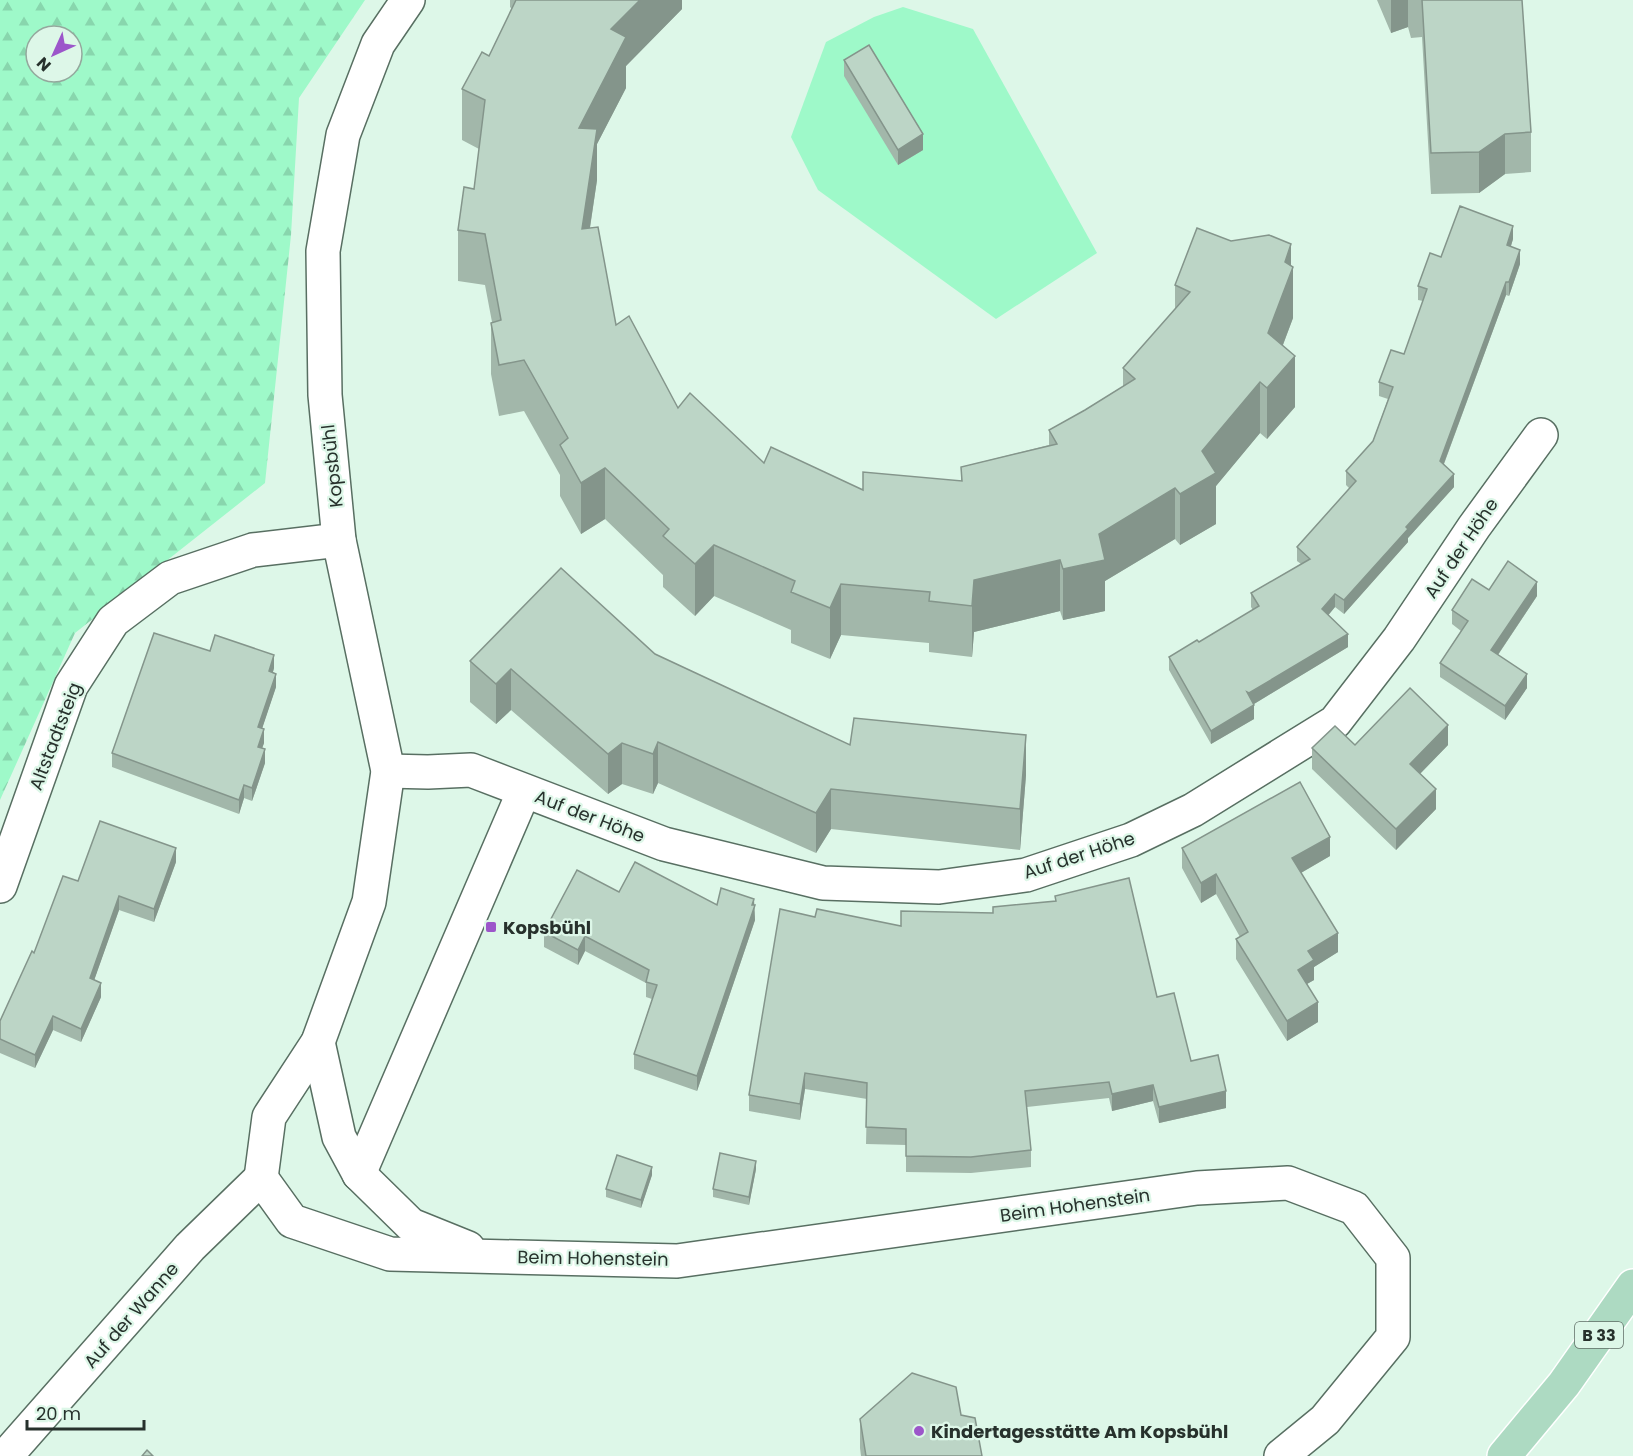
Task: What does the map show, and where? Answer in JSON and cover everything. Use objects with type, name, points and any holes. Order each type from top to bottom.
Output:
[{"type":"main road","name":"B 33","points":[[1504,1456],[1564,1384],[1633,1286]]},
{"type":"main road","points":[[1564,1384],[1633,1326]]},
{"type":"street","name":"Kopsbühl","points":[[261,1178],[269,1117],[318,1042],[369,902],[388,771],[339,540],[325,395],[323,251],[343,135],[378,44],[408,0]]},
{"type":"street","name":"Auf der Höhe","points":[[388,771],[471,770],[664,844],[823,883],[939,886],[1026,875],[1131,840],[1193,810],[1335,722],[1399,639],[1474,527],[1541,435]]},
{"type":"street","name":"Altstadtsteig","points":[[0,886],[71,686],[113,621],[170,578],[253,550],[339,540]]},
{"type":"street","points":[[359,1174],[524,791]]},
{"type":"street","points":[[318,1042],[339,1137],[359,1174]]},
{"type":"street","name":"Beim Hohenstein","points":[[359,1174],[411,1225],[487,1256]]},
{"type":"street","name":"Beim Hohenstein","points":[[261,1178],[292,1221],[390,1254],[677,1261],[1197,1188],[1288,1183],[1354,1208],[1393,1258],[1393,1337],[1325,1420],[1281,1456]]},
{"type":"street","name":"Auf der Wanne","points":[[6,1456],[190,1247],[261,1178]]},
{"type":"green space","points":[[0,0],[365,0],[299,98],[291,235],[265,483],[75,633],[0,800]]},
{"type":"green space","points":[[903,7],[973,29],[1097,253],[996,319],[818,190],[791,137],[826,42],[874,17]]},
{"type":"building","points":[[516,0],[640,0],[611,29],[626,37],[579,128],[597,129],[582,229],[598,227],[616,325],[629,316],[678,408],[690,393],[764,463],[771,447],[863,490],[863,472],[962,481],[961,467],[1057,444],[1049,430],[1135,379],[1123,368],[1190,292],[1175,285],[1197,228],[1231,241],[1269,235],[1291,244],[1285,262],[1293,267],[1268,333],[1295,356],[1267,388],[1260,382],[1202,451],[1216,473],[1180,494],[1175,488],[1099,534],[1105,560],[1063,569],[1060,560],[974,580],[972,606],[929,601],[930,592],[841,584],[830,608],[791,592],[795,581],[714,545],[695,564],[663,536],[669,529],[605,468],[581,483],[560,445],[568,438],[524,360],[499,365],[491,323],[501,320],[485,234],[458,230],[464,187],[474,189],[485,100],[462,89],[482,52],[489,56]]},
{"type":"building","points":[[1422,0],[1522,0],[1531,132],[1505,134],[1479,152],[1431,153]]},
{"type":"building","points":[[869,45],[923,134],[898,150],[844,60]]},
{"type":"building","points":[[1460,206],[1513,226],[1507,245],[1520,250],[1440,461],[1454,474],[1344,600],[1335,594],[1322,609],[1348,634],[1249,693],[1247,692],[1254,705],[1211,731],[1169,657],[1259,606],[1251,593],[1310,559],[1297,547],[1356,481],[1346,471],[1373,441],[1393,387],[1379,382],[1391,350],[1404,354],[1427,289],[1418,286],[1430,253],[1441,257]]},
{"type":"building","points":[[1508,561],[1537,582],[1491,650],[1527,674],[1505,706],[1440,663],[1468,621],[1452,610],[1472,579],[1489,590]]},
{"type":"building","points":[[561,568],[655,654],[850,745],[854,718],[1026,735],[1020,809],[831,789],[816,813],[658,742],[653,754],[622,743],[608,754],[511,669],[496,684],[470,661]]},
{"type":"building","points":[[154,633],[210,651],[215,635],[274,655],[269,671],[276,674],[258,727],[264,729],[258,747],[265,749],[252,788],[244,785],[239,800],[112,753]]},
{"type":"building","points":[[1410,688],[1448,725],[1410,764],[1436,789],[1396,829],[1312,748],[1335,726],[1355,745]]},
{"type":"building","points":[[1300,782],[1330,837],[1292,858],[1338,933],[1308,951],[1314,960],[1298,970],[1318,1002],[1287,1021],[1236,939],[1248,932],[1216,874],[1201,883],[1182,848]]},
{"type":"building","points":[[100,821],[176,848],[154,909],[119,896],[90,978],[101,983],[81,1029],[53,1016],[35,1055],[0,1039],[0,1021],[32,951],[34,953],[63,876],[78,881]]},
{"type":"building","points":[[635,862],[717,905],[721,888],[754,899],[752,905],[755,905],[697,1076],[634,1054],[657,985],[646,982],[649,970],[585,936],[578,950],[544,932],[577,870],[619,892]]},
{"type":"building","points":[[1129,878],[1157,997],[1174,993],[1191,1061],[1218,1055],[1226,1091],[1159,1107],[1153,1085],[1112,1094],[1109,1082],[1025,1091],[1031,1150],[971,1157],[906,1156],[906,1129],[866,1127],[867,1083],[805,1073],[800,1104],[749,1095],[780,909],[815,917],[817,909],[901,926],[901,911],[993,913],[993,907],[1056,901],[1055,896]]},
{"type":"building","points":[[720,1153],[756,1161],[749,1197],[713,1189]]},
{"type":"building","points":[[617,1155],[652,1167],[641,1200],[606,1189]]},
{"type":"building","points":[[912,1373],[956,1387],[961,1415],[975,1418],[982,1456],[866,1456],[860,1419]]},
{"type":"building","points":[[147,1450],[153,1456],[142,1456]]},
{"type":"place","name":"Kopsbühl","points":[[491,927]]},
{"type":"place","name":"Kindertagesstätte Am Kopsbühl","points":[[919,1431]]}]
